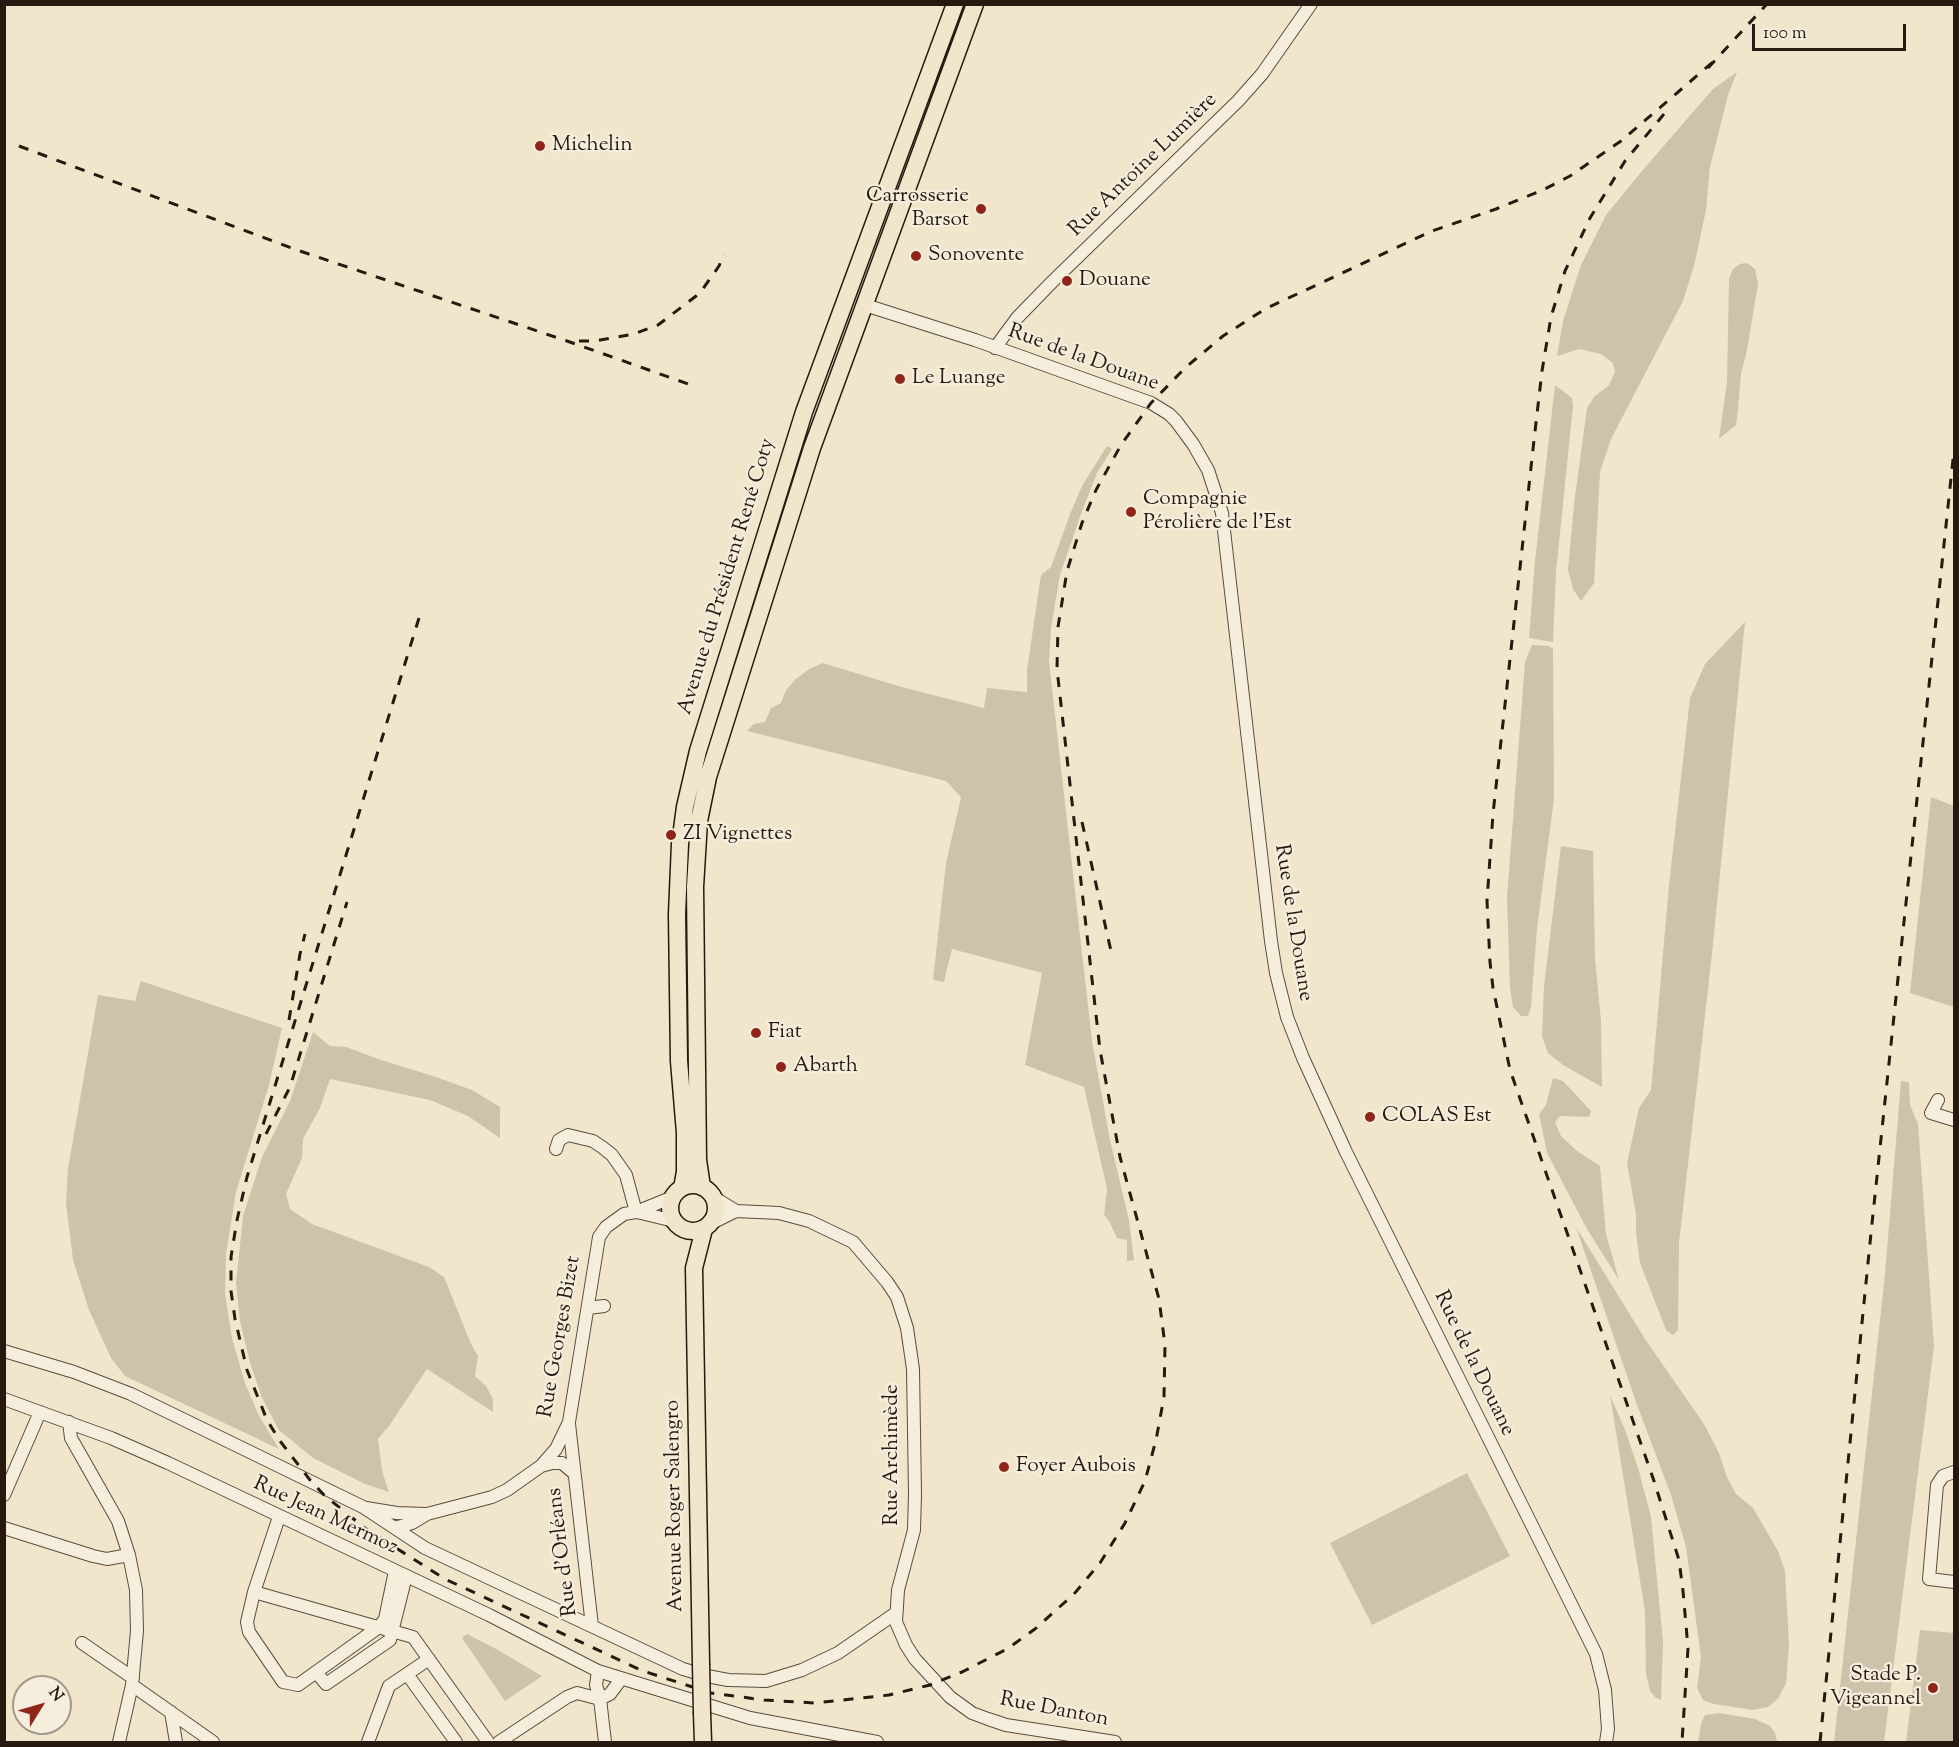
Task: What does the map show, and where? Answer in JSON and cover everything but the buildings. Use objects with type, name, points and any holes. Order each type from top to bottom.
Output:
[{"type":"main road","name":"Avenue du Président René Coty","points":[[677,1193],[685,1172],[686,1133],[678,1051],[677,914],[680,844],[685,807],[698,751],[712,700],[804,412],[956,4]]},
{"type":"main road","name":"Avenue du Président René Coty","points":[[708,1192],[698,1160],[695,887],[699,821],[714,756],[808,459],[975,4]]},
{"type":"main road","points":[[847,297],[865,305]]},
{"type":"main road","points":[[695,1185],[708,1192],[716,1211],[707,1226],[693,1231],[678,1225],[670,1209],[677,1193],[695,1185]]},
{"type":"main road","name":"Avenue Roger Salengro","points":[[678,1225],[694,1268]]},
{"type":"main road","name":"Avenue Roger Salengro","points":[[703,1743],[694,1268],[707,1226]]},
{"type":"street","name":"Rue Antoine Lumière","points":[[995,348],[1017,318],[1044,290],[1238,101],[1262,74],[1311,4]]},
{"type":"street","name":"Rue de la Douane","points":[[865,305],[1126,393],[1159,407],[1180,426],[1208,470],[1222,513],[1271,941],[1287,1017],[1346,1152],[1596,1654],[1605,1690],[1608,1729],[1606,1743]]},
{"type":"street","points":[[1938,1100],[1931,1113],[1954,1120]]},
{"type":"street","points":[[556,1149],[559,1140],[568,1135],[593,1141],[612,1155],[626,1175],[636,1212],[678,1225]]},
{"type":"street","name":"Rue Archimède","points":[[708,1192],[736,1211],[779,1214],[809,1221],[853,1242],[882,1275],[897,1297],[907,1328],[913,1369],[915,1494],[914,1530],[898,1590],[896,1613]]},
{"type":"street","name":"Rue Georges Bizet","points":[[4,1351],[74,1372],[116,1388],[363,1507],[395,1528],[412,1523],[427,1514],[492,1497],[507,1490],[541,1466],[556,1449],[569,1422],[599,1237],[615,1219],[677,1193]]},
{"type":"street","points":[[707,1226],[736,1211]]},
{"type":"street","points":[[588,1308],[604,1306]]},
{"type":"street","name":"Rue Jean Mermoz","points":[[4,1400],[69,1422],[168,1463],[489,1615],[598,1671],[750,1718],[878,1743]]},
{"type":"street","points":[[4,1495],[40,1412]]},
{"type":"street","points":[[69,1422],[71,1438],[118,1521],[129,1555],[136,1590],[137,1631],[133,1681],[119,1743]]},
{"type":"street","name":"Rue d'Orléans","points":[[569,1422],[592,1626]]},
{"type":"street","name":"Rue d'Orléans","points":[[541,1466],[562,1463],[574,1473]]},
{"type":"street","points":[[1954,1472],[1943,1476],[1937,1485],[1929,1580],[1954,1582]]},
{"type":"street","name":"Rue Georges Bizet","points":[[363,1507],[397,1513],[427,1514]]},
{"type":"street","points":[[427,1514],[421,1524],[419,1535],[433,1551]]},
{"type":"street","points":[[279,1517],[254,1592],[247,1622],[249,1632],[282,1682],[298,1684],[379,1627],[385,1619],[400,1573]]},
{"type":"street","points":[[4,1528],[93,1556],[107,1558],[129,1555]]},
{"type":"street","points":[[395,1528],[433,1551],[683,1669],[729,1680],[766,1681],[802,1670],[838,1653],[896,1613]]},
{"type":"street","points":[[316,1671],[326,1684],[390,1640],[400,1573]]},
{"type":"street","points":[[254,1592],[413,1637],[488,1743]]},
{"type":"street","name":"Rue Danton","points":[[896,1613],[896,1622],[900,1632],[915,1659],[950,1697],[972,1713],[1006,1725],[1115,1743]]},
{"type":"street","points":[[82,1643],[213,1743]]},
{"type":"street","points":[[368,1743],[389,1686],[429,1659]]},
{"type":"street","points":[[598,1671],[596,1685],[600,1699],[605,1743]]},
{"type":"street","points":[[407,1674],[456,1743]]},
{"type":"street","points":[[499,1743],[567,1697],[577,1693],[600,1699],[610,1694],[621,1679]]},
{"type":"street","points":[[171,1712],[176,1743]]},
{"type":"shaded area","points":[[1737,72],[1728,95],[1710,167],[1706,210],[1694,266],[1683,301],[1611,439],[1600,472],[1594,583],[1581,601],[1573,589],[1568,570],[1587,408],[1594,397],[1609,385],[1615,372],[1613,363],[1601,354],[1579,349],[1557,356],[1563,321],[1581,265],[1606,215],[1713,89]]},
{"type":"shaded area","points":[[1747,263],[1755,269],[1758,284],[1741,374],[1736,425],[1719,439],[1727,382],[1729,279],[1733,269],[1740,264]]},
{"type":"shaded area","points":[[1555,385],[1572,398],[1573,406],[1556,572],[1553,642],[1529,638],[1535,561]]},
{"type":"shaded area","points":[[1107,446],[1112,449],[1097,473],[1060,575],[1051,628],[1049,662],[1092,1041],[1110,1140],[1129,1220],[1134,1260],[1127,1261],[1127,1240],[1117,1238],[1104,1215],[1107,1189],[1084,1087],[1025,1065],[1042,973],[952,949],[944,982],[933,980],[946,863],[961,797],[946,781],[747,731],[754,724],[765,722],[771,708],[781,703],[786,690],[796,679],[809,669],[823,663],[898,686],[984,708],[987,688],[1027,692],[1027,670],[1041,575],[1051,567],[1082,486]]},
{"type":"shaded area","points":[[1745,622],[1712,954],[1679,1243],[1678,1330],[1673,1335],[1666,1330],[1640,1263],[1636,1214],[1627,1163],[1639,1108],[1651,1090],[1669,885],[1690,698],[1705,664]]},
{"type":"shaded area","points":[[1532,645],[1549,646],[1553,649],[1554,799],[1537,928],[1531,1007],[1528,1016],[1521,1016],[1513,1007],[1510,988],[1507,897],[1525,662]]},
{"type":"shaded area","points":[[1931,797],[1954,806],[1954,1007],[1910,993]]},
{"type":"shaded area","points":[[1561,846],[1593,851],[1595,958],[1601,1021],[1602,1087],[1563,1065],[1548,1053],[1542,1036],[1544,986]]},
{"type":"shaded area","points":[[141,981],[282,1028],[269,1085],[236,1192],[226,1254],[225,1294],[232,1338],[245,1383],[258,1414],[279,1449],[125,1376],[111,1358],[89,1310],[73,1260],[66,1203],[68,1169],[98,995],[135,1001]]},
{"type":"shaded area","points":[[313,1032],[330,1046],[346,1047],[433,1076],[472,1090],[500,1107],[500,1138],[468,1116],[430,1100],[330,1079],[320,1108],[303,1139],[302,1158],[286,1194],[290,1209],[312,1224],[429,1267],[444,1277],[478,1356],[475,1376],[486,1386],[493,1399],[493,1412],[427,1369],[378,1439],[382,1471],[389,1492],[365,1484],[313,1458],[279,1430],[262,1398],[250,1363],[240,1321],[236,1283],[243,1216],[262,1157],[290,1101]]},
{"type":"shaded area","points":[[1553,1078],[1563,1081],[1591,1111],[1589,1117],[1560,1116],[1555,1122],[1561,1136],[1577,1151],[1600,1166],[1606,1234],[1619,1280],[1587,1229],[1547,1153],[1539,1114],[1546,1105]]},
{"type":"shaded area","points":[[1901,1081],[1909,1082],[1910,1105],[1918,1124],[1934,1346],[1884,1742],[1834,1742],[1885,1274]]},
{"type":"shaded area","points":[[1576,1227],[1645,1339],[1704,1424],[1736,1494],[1753,1508],[1778,1551],[1785,1571],[1789,1644],[1786,1683],[1778,1699],[1768,1707],[1753,1710],[1714,1704],[1703,1700],[1697,1688],[1701,1657],[1686,1547],[1671,1495],[1636,1402]]},
{"type":"shaded area","points":[[1610,1395],[1639,1471],[1651,1517],[1663,1642],[1661,1700],[1650,1691],[1646,1674],[1645,1611]]},
{"type":"shaded area","points":[[1467,1473],[1510,1556],[1372,1625],[1330,1543]]},
{"type":"shaded area","name":"Stade P. Vigeannel","points":[[1920,1630],[1954,1633],[1954,1742],[1906,1742]]},
{"type":"shaded area","points":[[467,1634],[542,1676],[505,1701],[462,1638]]},
{"type":"shaded area","points":[[1719,1713],[1755,1719],[1770,1726],[1777,1742],[1698,1742],[1705,1715]]},
{"type":"railway","points":[[1708,68],[1767,4]]},
{"type":"railway","points":[[419,618],[247,1177],[237,1220],[231,1257],[231,1291],[235,1319],[247,1370],[267,1420],[310,1480],[324,1495],[366,1529],[445,1579],[643,1671],[711,1693],[764,1700],[815,1703],[889,1695],[930,1685],[962,1672],[1007,1649],[1035,1629],[1074,1594],[1100,1563],[1125,1523],[1145,1481],[1164,1397],[1165,1345],[1159,1299],[1120,1157],[1100,1050],[1057,669],[1058,627],[1067,571],[1082,523],[1096,490],[1121,445],[1151,403],[1185,368],[1223,336],[1265,309],[1432,231],[1496,209],[1570,176],[1621,141],[1713,62]]},
{"type":"railway","points":[[1664,114],[1625,161],[1590,218],[1565,271],[1551,317],[1542,371],[1493,814],[1487,901],[1493,988],[1510,1070],[1654,1481],[1679,1560],[1688,1648],[1682,1742]]},
{"type":"railway","points":[[19,146],[294,249],[694,386]]},
{"type":"railway","points":[[579,341],[595,341],[634,334],[658,325],[700,293],[719,266],[724,254]]},
{"type":"railway","points":[[1820,1742],[1954,450]]},
{"type":"railway","points":[[1082,822],[1111,951]]},
{"type":"railway","points":[[266,1134],[290,1087],[347,902]]},
{"type":"railway","points":[[289,1020],[305,934]]},
{"type":"place","name":"Michelin","points":[[540,146]]},
{"type":"place","name":"Carrosserie Barsot","points":[[981,209]]},
{"type":"place","name":"Sonovente","points":[[916,256]]},
{"type":"place","name":"Douane","points":[[1067,281]]},
{"type":"place","name":"Le Luange","points":[[900,379]]},
{"type":"place","name":"Compagnie Pérolière de l'Est","points":[[1131,512]]},
{"type":"place","name":"ZI Vignettes","points":[[671,835]]},
{"type":"place","name":"Fiat","points":[[756,1033]]},
{"type":"place","name":"Abarth","points":[[781,1067]]},
{"type":"place","name":"COLAS Est","points":[[1370,1117]]},
{"type":"place","name":"Foyer Aubois","points":[[1004,1467]]},
{"type":"place","name":"Stade P. Vigeannel","points":[[1933,1688]]}]
